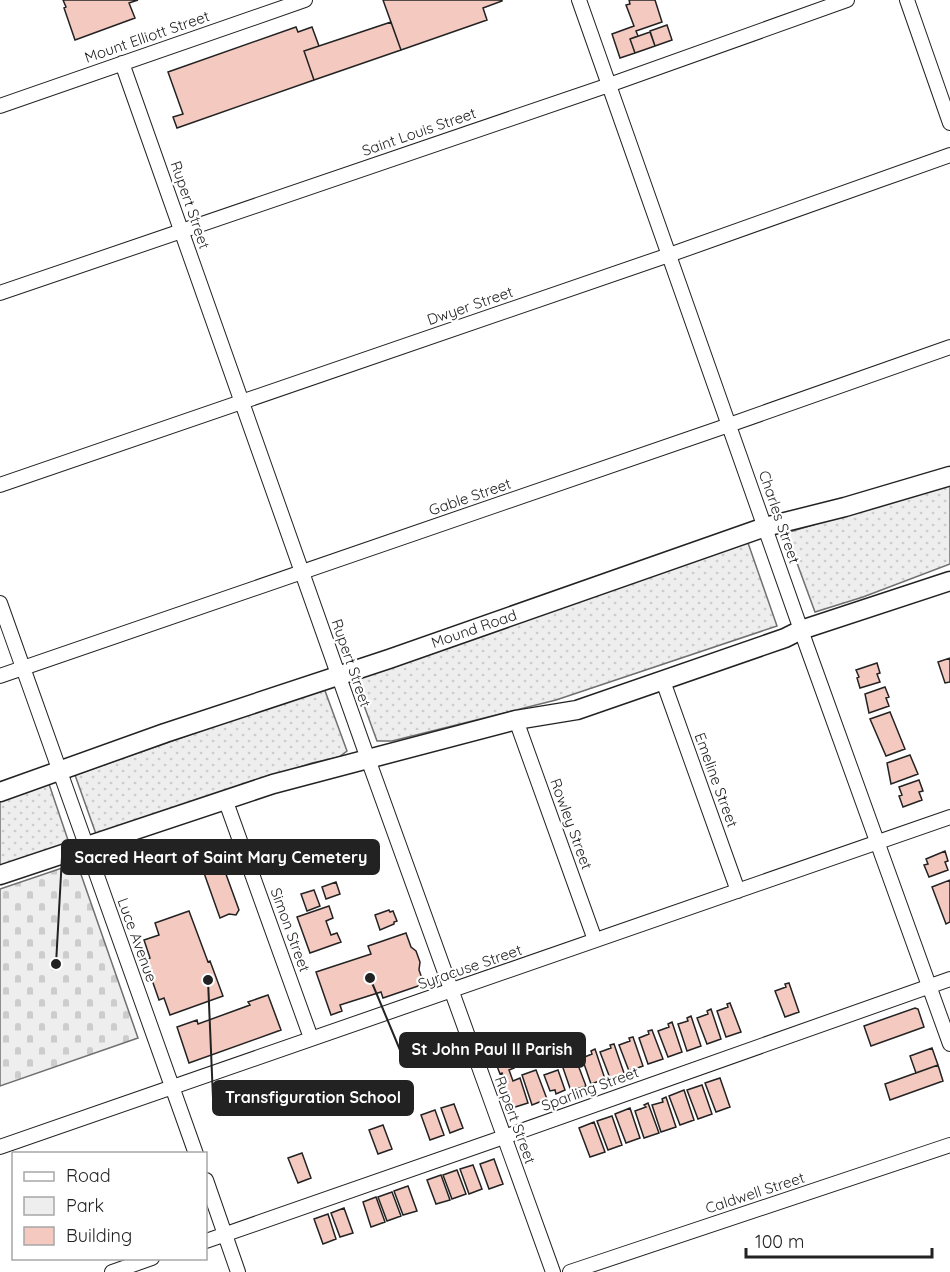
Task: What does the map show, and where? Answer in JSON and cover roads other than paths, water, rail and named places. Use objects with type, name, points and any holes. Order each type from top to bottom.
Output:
[{"type":"main road","name":"Mound Road","points":[[0,792],[765,527],[845,507],[950,476]]},
{"type":"main road","points":[[0,875],[225,799],[516,720],[577,710],[785,638],[801,630],[950,580]]},
{"type":"street","name":"Mount Elliott Street","points":[[0,105],[305,0]]},
{"type":"street","name":"Charles Street","points":[[579,0],[950,1044]]},
{"type":"street","name":"Saint Louis Street","points":[[0,293],[609,85],[847,0]]},
{"type":"street","points":[[907,0],[950,123]]},
{"type":"street","name":"Rupert Street","points":[[122,63],[338,676],[553,1272]]},
{"type":"street","name":"Dwyer Street","points":[[0,484],[669,255],[950,155]]},
{"type":"street","name":"Gable Street","points":[[0,676],[950,347]]},
{"type":"street","name":"Luce Avenue","points":[[0,603],[195,1152]]},
{"type":"street","name":"Emeline Street","points":[[663,681],[738,891]]},
{"type":"street","name":"Rowley Street","points":[[516,720],[594,940]]},
{"type":"street","name":"Simon Street","points":[[225,799],[311,1038]]},
{"type":"street","name":"Syracuse Street","points":[[0,1147],[950,817]]},
{"type":"street","name":"Sparling Street","points":[[207,1240],[950,979]]},
{"type":"street","name":"Caldwell Street","points":[[570,1272],[950,1145]]},
{"type":"street","points":[[207,1183],[238,1272]]},
{"type":"street","points":[[112,1272],[146,1260]]},
{"type":"place","name":"Sacred Heart of Saint Mary Cemetery","points":[[56,964]]},
{"type":"place","name":"St John Paul II Parish","points":[[370,978]]},
{"type":"place","name":"Transfiguration School","points":[[208,980]]}]
